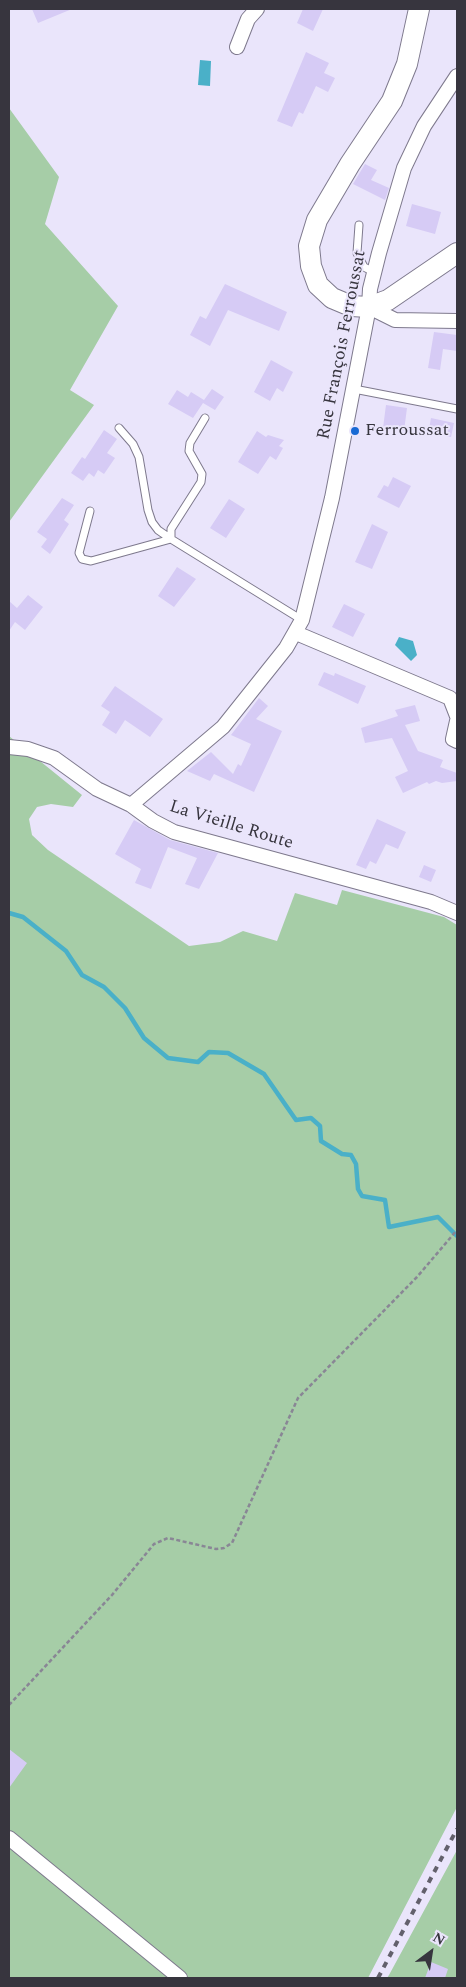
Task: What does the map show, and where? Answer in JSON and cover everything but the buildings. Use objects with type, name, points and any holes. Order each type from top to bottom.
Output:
[{"type":"main road","points":[[419,9],[407,64],[392,101],[350,164],[317,220],[309,246],[310,266],[318,285],[332,298],[351,306],[369,306],[388,300],[457,253]]},
{"type":"street","points":[[237,47],[248,19],[258,9]]},
{"type":"street","name":"Rue François Ferroussat","points":[[131,805],[223,727],[296,633],[302,620],[332,498],[354,389],[374,272],[404,168],[424,126],[457,76]]},
{"type":"street","points":[[369,306],[395,320],[457,321]]},
{"type":"street","points":[[296,633],[450,698],[457,716]]},
{"type":"street","points":[[457,721],[453,739],[457,741]]},
{"type":"street","name":"La Vieille Route","points":[[9,747],[28,749],[54,758],[97,789],[131,805],[153,821],[174,832],[432,902],[457,913]]},
{"type":"street","points":[[9,1838],[180,1978]]},
{"type":"lane","points":[[359,225],[356,253],[364,267],[374,272]]},
{"type":"lane","points":[[354,389],[457,409]]},
{"type":"lane","points":[[171,539],[171,529],[201,482],[202,474],[191,458],[189,451],[190,443],[206,418]]},
{"type":"lane","points":[[119,428],[133,444],[139,457],[148,510],[152,522],[158,530],[302,620]]},
{"type":"lane","points":[[90,510],[79,553],[82,559],[90,561],[171,539]]},
{"type":"path","points":[[9,1705],[112,1595],[154,1544],[168,1538],[216,1549],[224,1548],[232,1543],[298,1398],[417,1277],[457,1230]]},
{"type":"green space","points":[[9,108],[59,177],[45,224],[118,306],[70,390],[94,405],[9,522]]},
{"type":"green space","points":[[9,736],[82,795],[73,807],[51,804],[37,807],[29,819],[32,835],[48,850],[189,946],[220,942],[243,931],[277,941],[295,893],[337,905],[342,890],[444,917],[457,925],[457,1807],[368,1978],[9,1978]]},
{"type":"green space","points":[[457,1850],[457,1978],[387,1978],[389,1975]]},
{"type":"water","points":[[200,60],[211,61],[210,86],[198,85]]},
{"type":"water","points":[[399,637],[413,641],[417,655],[411,661],[395,645]]},
{"type":"waterway","points":[[9,913],[23,917],[66,951],[82,975],[104,987],[125,1008],[144,1038],[168,1058],[198,1062],[209,1052],[228,1053],[264,1074],[296,1120],[311,1118],[320,1126],[321,1141],[342,1154],[351,1155],[356,1164],[358,1189],[362,1196],[385,1200],[389,1227],[438,1217],[457,1236]]},
{"type":"railway","points":[[378,1978],[457,1829]]},
{"type":"place","name":"Ferroussat","points":[[355,431]]}]
